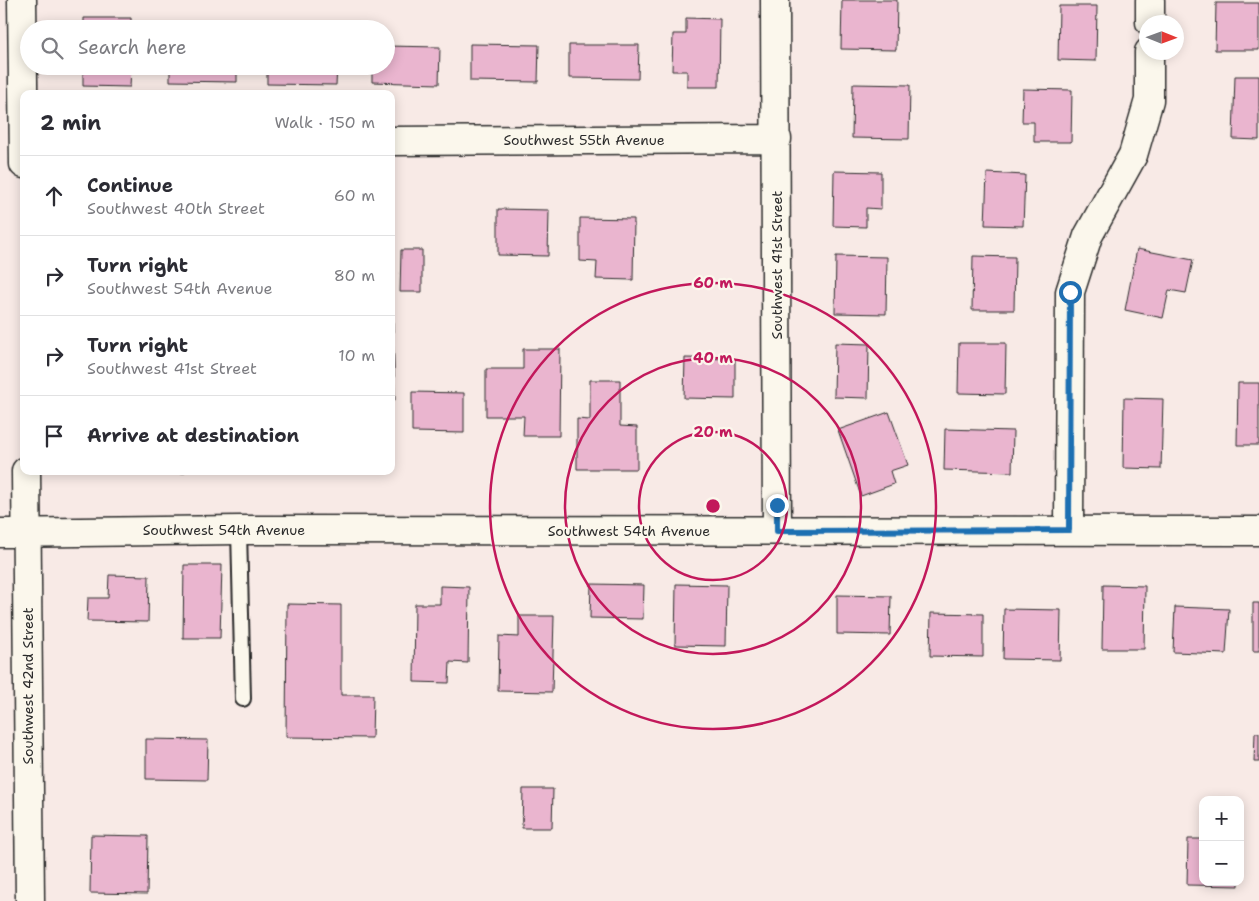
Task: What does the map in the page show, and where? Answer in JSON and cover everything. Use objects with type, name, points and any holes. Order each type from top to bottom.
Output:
[{"type":"street","points":[[20,111],[11,39],[22,0]]},
{"type":"street","name":"Southwest 41st Street","points":[[775,0],[777,531]]},
{"type":"street","points":[[1150,0],[1150,15]]},
{"type":"street","points":[[1069,530],[1070,292],[1088,236],[1133,156],[1149,100],[1149,60]]},
{"type":"street","name":"Southwest 55th Avenue","points":[[395,141],[777,139]]},
{"type":"street","name":"Southwest 42nd Street","points":[[26,475],[30,901]]},
{"type":"street","name":"Southwest 54th Avenue","points":[[0,533],[239,530],[1259,531]]},
{"type":"lane","points":[[239,530],[243,699]]},
{"type":"building","points":[[842,0],[897,0],[896,50],[841,49]]},
{"type":"building","points":[[1216,3],[1259,3],[1259,50],[1215,50]]},
{"type":"building","points":[[1059,6],[1097,6],[1096,61],[1058,60]]},
{"type":"building","points":[[84,18],[131,18],[131,20],[84,20]]},
{"type":"building","points":[[686,18],[720,19],[719,87],[687,87],[687,71],[672,71],[673,34],[686,34]]},
{"type":"building","points":[[470,44],[539,45],[538,82],[470,81]]},
{"type":"building","points":[[569,45],[639,45],[638,79],[569,78]]},
{"type":"building","points":[[395,46],[440,47],[439,84],[372,82],[372,75],[395,75]]},
{"type":"building","points":[[83,75],[131,75],[130,87],[83,86]]},
{"type":"building","points":[[170,75],[237,75],[237,82],[170,81]]},
{"type":"building","points":[[267,75],[337,75],[336,85],[267,84]]},
{"type":"building","points":[[1235,76],[1259,76],[1259,140],[1233,139]]},
{"type":"building","points":[[853,84],[910,85],[909,139],[852,138]]},
{"type":"building","points":[[1023,89],[1072,90],[1071,142],[1034,142],[1034,122],[1022,122]]},
{"type":"building","points":[[834,171],[881,172],[881,209],[866,208],[866,227],[833,226]]},
{"type":"building","points":[[987,173],[1025,175],[1023,226],[985,225]]},
{"type":"building","points":[[498,209],[549,210],[548,256],[498,255]]},
{"type":"building","points":[[580,218],[634,219],[633,280],[596,279],[597,262],[580,261]]},
{"type":"building","points":[[1137,249],[1193,260],[1186,293],[1169,290],[1163,318],[1125,310]]},
{"type":"building","points":[[401,250],[422,250],[422,292],[400,292]]},
{"type":"building","points":[[836,256],[887,257],[886,314],[835,313]]},
{"type":"building","points":[[973,256],[1015,257],[1014,310],[972,310]]},
{"type":"building","points":[[835,343],[869,344],[868,398],[834,397]]},
{"type":"building","points":[[959,343],[1006,343],[1005,394],[958,393]]},
{"type":"building","points":[[523,349],[560,349],[559,436],[523,436],[524,416],[486,416],[486,369],[523,369]]},
{"type":"building","points":[[685,358],[735,359],[735,399],[684,398]]},
{"type":"building","points":[[590,380],[620,380],[620,426],[637,427],[637,469],[577,469],[577,419],[590,420]]},
{"type":"building","points":[[1238,383],[1259,383],[1259,445],[1237,445]]},
{"type":"building","points":[[412,392],[464,393],[464,433],[412,432]]},
{"type":"building","points":[[1124,398],[1163,399],[1161,469],[1123,468]]},
{"type":"building","points":[[889,412],[908,465],[890,471],[894,484],[861,496],[838,430]]},
{"type":"building","points":[[945,429],[1013,431],[1012,472],[944,470]]},
{"type":"building","points":[[184,565],[222,565],[220,638],[183,638]]},
{"type":"building","points":[[109,575],[149,576],[148,622],[87,621],[88,598],[108,598]]},
{"type":"building","points":[[591,584],[644,585],[643,619],[590,618]]},
{"type":"building","points":[[676,584],[727,585],[726,646],[675,645]]},
{"type":"building","points":[[1103,585],[1145,586],[1144,649],[1102,649]]},
{"type":"building","points":[[440,586],[469,587],[468,663],[450,662],[449,683],[414,682],[415,604],[440,604]]},
{"type":"building","points":[[837,595],[891,596],[890,635],[837,634]]},
{"type":"building","points":[[1253,603],[1259,603],[1259,651],[1253,651]]},
{"type":"building","points":[[287,604],[341,605],[341,695],[373,695],[372,738],[286,737]]},
{"type":"building","points":[[1175,607],[1229,609],[1226,654],[1173,652]]},
{"type":"building","points":[[1004,609],[1061,610],[1060,660],[1003,659]]},
{"type":"building","points":[[931,613],[983,614],[983,657],[930,656]]},
{"type":"building","points":[[519,616],[554,616],[552,692],[498,691],[499,636],[519,637]]},
{"type":"building","points":[[1255,733],[1259,733],[1259,762],[1254,762]]},
{"type":"building","points":[[146,739],[208,740],[207,780],[146,779]]},
{"type":"building","points":[[523,789],[553,789],[552,828],[522,828]]},
{"type":"building","points":[[91,835],[148,836],[147,894],[90,893]]},
{"type":"building","points":[[1188,839],[1199,839],[1199,885],[1187,885]]},
{"type":"route","points":[[777,505],[777,531],[1069,530],[1070,292]]}]
